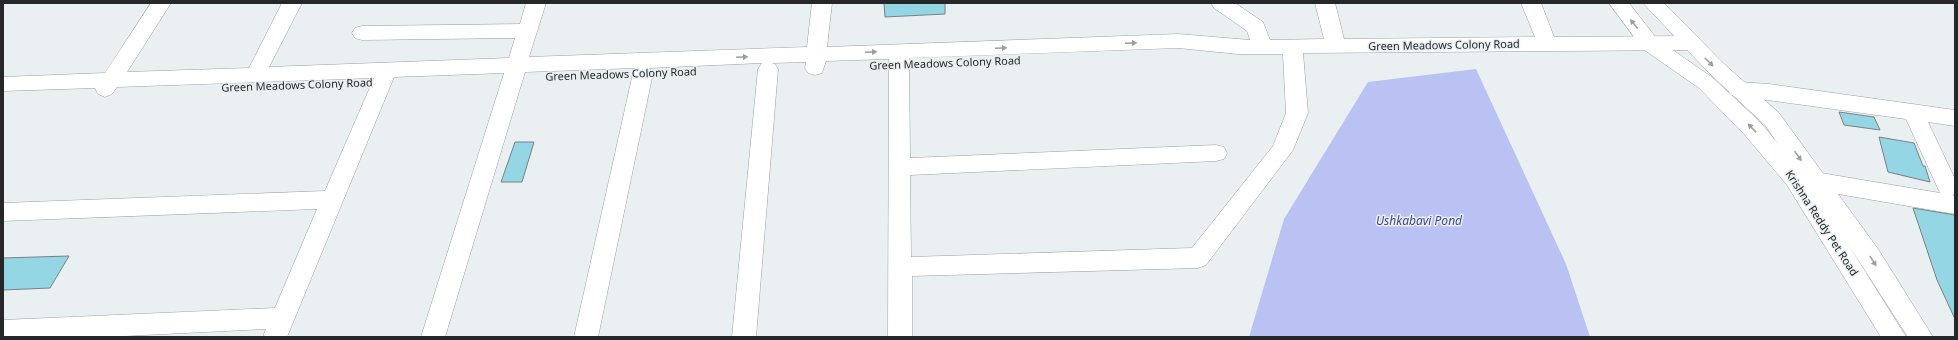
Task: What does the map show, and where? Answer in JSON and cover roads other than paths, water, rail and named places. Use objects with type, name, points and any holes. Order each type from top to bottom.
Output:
[{"type":"street","points":[[107,86],[161,3]]},
{"type":"street","points":[[255,75],[292,3]]},
{"type":"street","points":[[433,337],[536,3]]},
{"type":"street","points":[[816,61],[822,3]]},
{"type":"street","points":[[1221,3],[1256,27],[1262,47]]},
{"type":"street","points":[[1325,3],[1336,46]]},
{"type":"street","points":[[1531,3],[1547,44]]},
{"type":"street","name":"Krishna Reddy Pet Road","points":[[1619,3],[1650,44],[1706,83],[1753,129],[1795,179],[1894,337]]},
{"type":"street","name":"Krishna Reddy Pet Road","points":[[1653,3],[1738,90],[1772,119],[1870,256],[1921,337]]},
{"type":"street","points":[[362,33],[528,31]]},
{"type":"street","name":"Green Meadows Colony Road","points":[[3,84],[107,86],[900,58],[1184,55],[1238,47],[1691,43]]},
{"type":"street","points":[[900,267],[1198,258],[1282,150],[1297,113],[1292,46]]},
{"type":"street","points":[[900,58],[900,337]]},
{"type":"street","name":"Green Meadows Colony Road","points":[[515,72],[642,74],[768,69],[816,61]]},
{"type":"street","points":[[744,337],[768,69]]},
{"type":"street","points":[[586,337],[642,74]]},
{"type":"street","name":"Green Meadows Colony Road","points":[[3,95],[255,75],[384,76]]},
{"type":"street","points":[[3,331],[279,328],[384,76]]},
{"type":"street","points":[[1738,90],[1769,92],[1955,118]]},
{"type":"street","points":[[1913,112],[1951,197]]},
{"type":"street","points":[[900,168],[1216,153]]},
{"type":"street","points":[[1815,181],[1951,197]]},
{"type":"street","points":[[3,212],[332,200]]},
{"type":"water","name":"Ushkabavi Pond","points":[[1476,69],[1566,264],[1590,337],[1249,337],[1284,219],[1368,82]]}]
